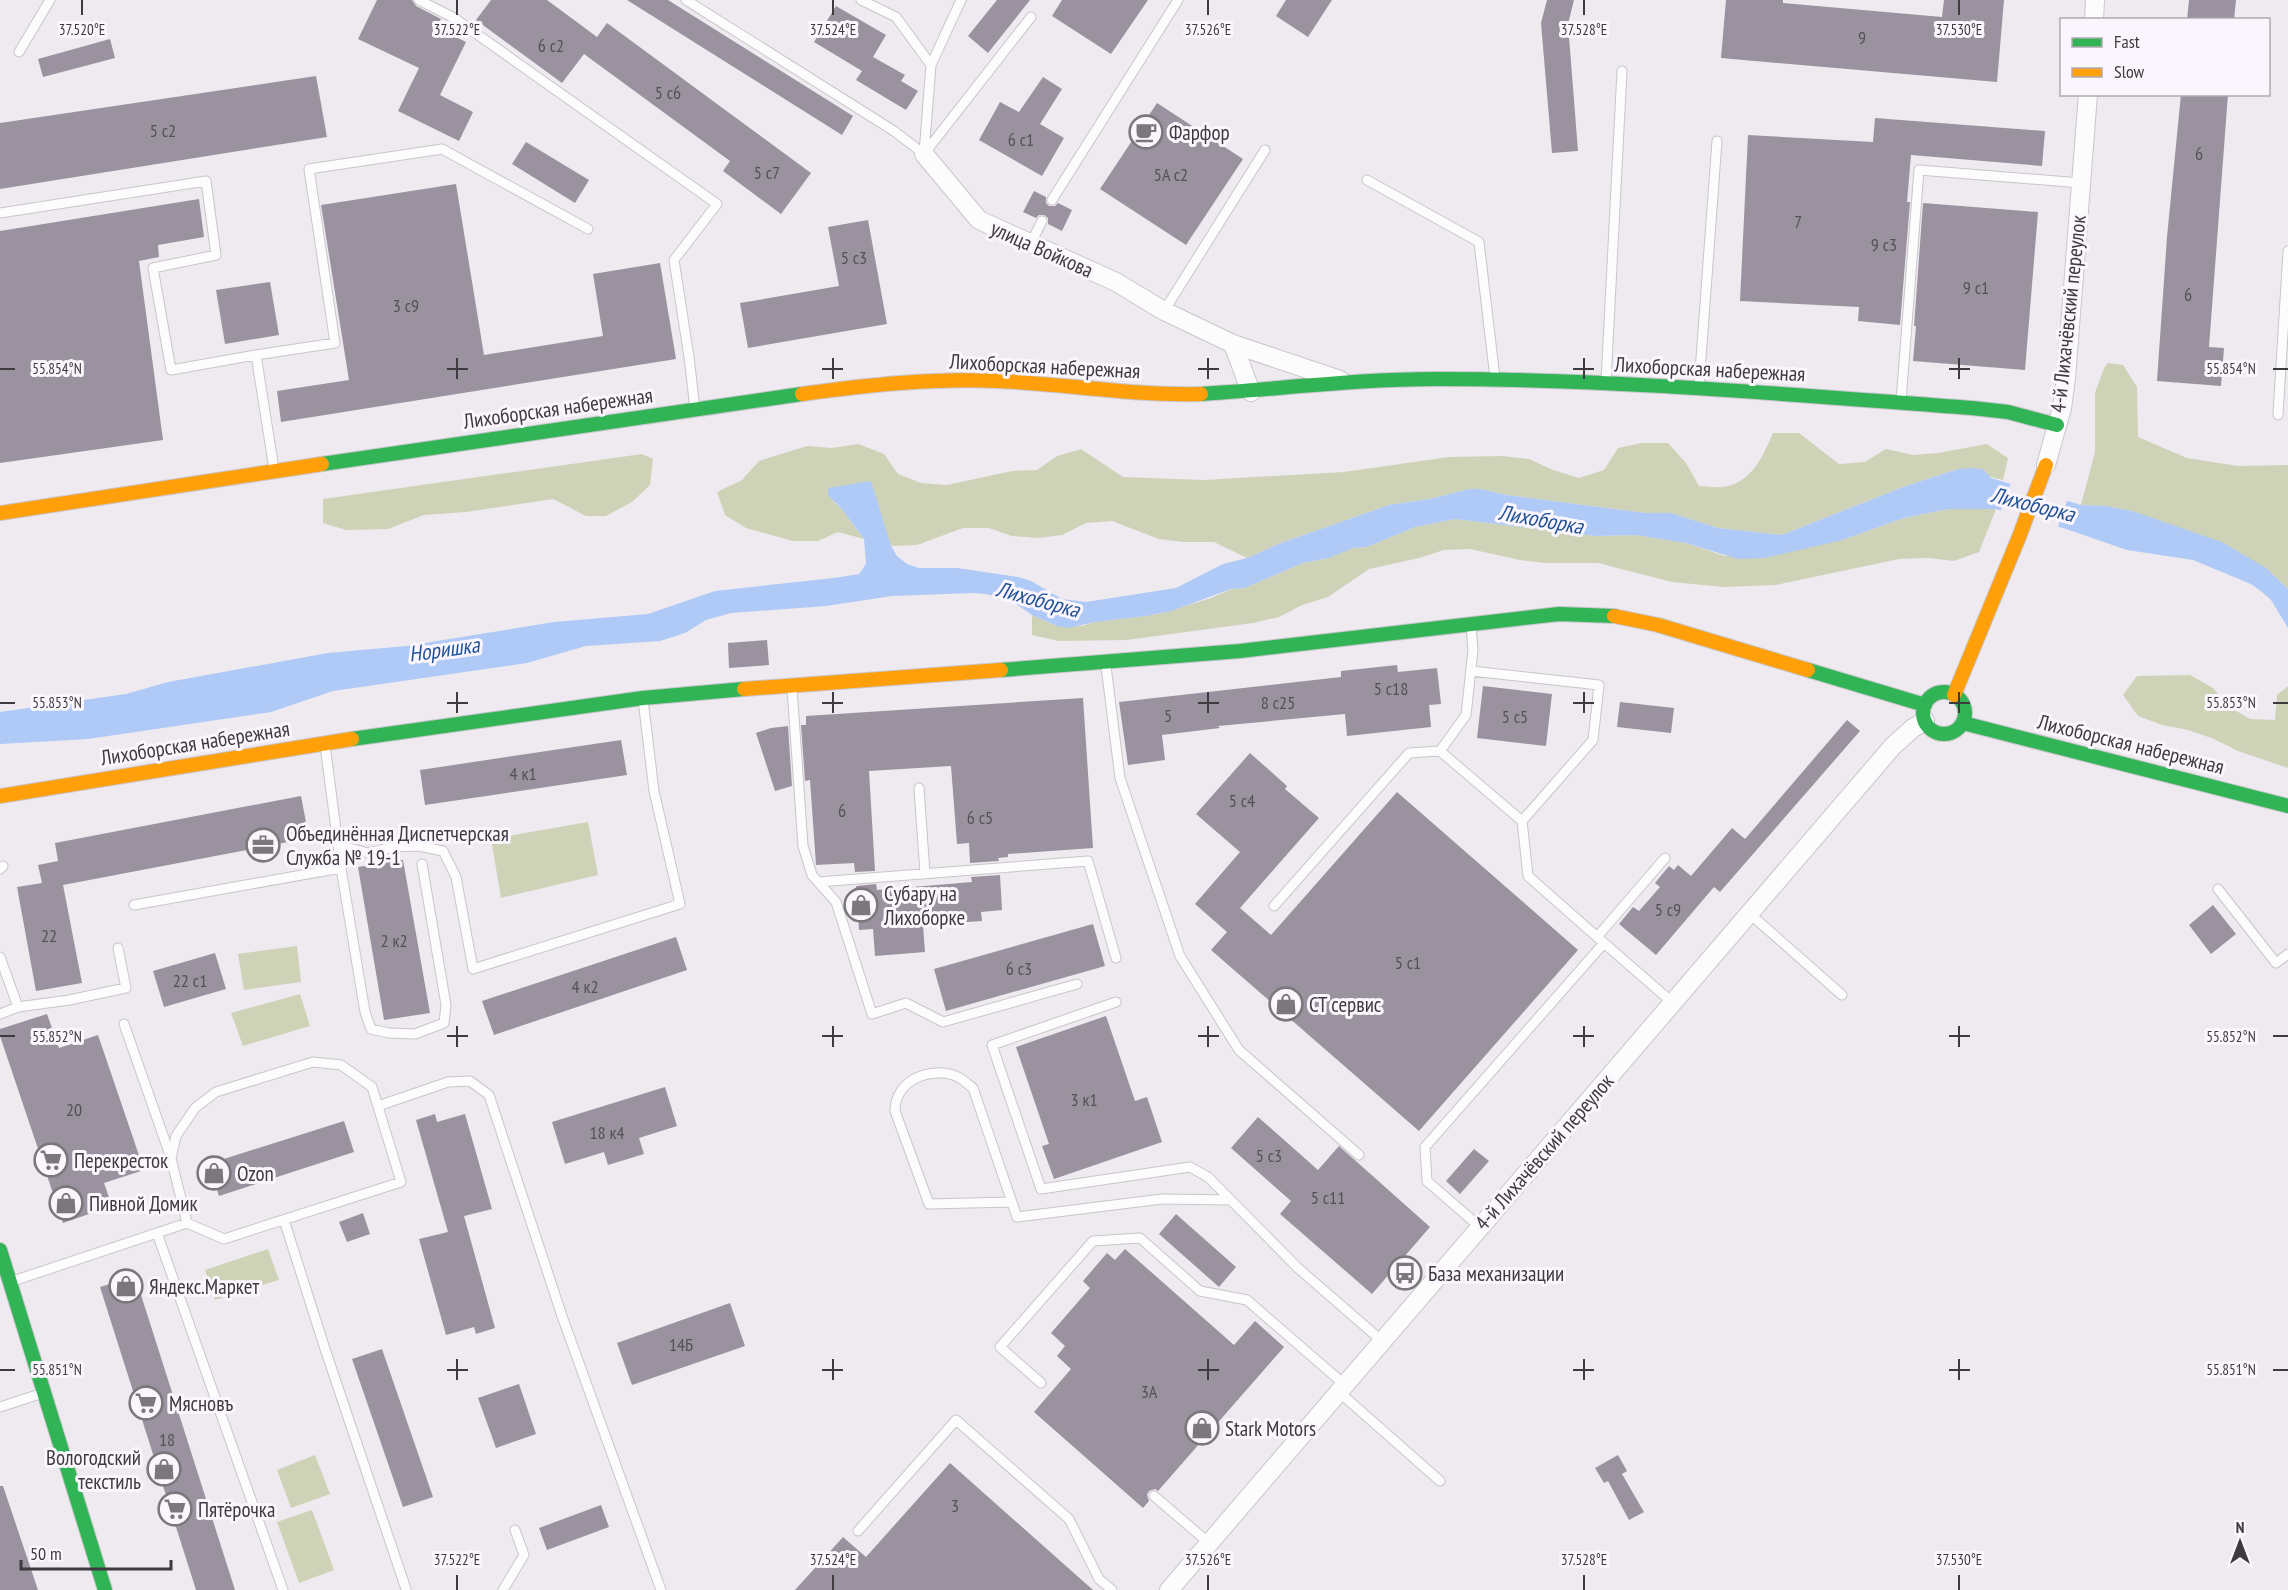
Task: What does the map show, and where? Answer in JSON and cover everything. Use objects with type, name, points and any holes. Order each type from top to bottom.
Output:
[{"type":"street","points":[[2094,18],[2095,0]]},
{"type":"street","name":"4-й Лихачёвский переулок","points":[[1954,695],[2019,537],[2046,465],[2062,408],[2088,96]]},
{"type":"street","name":"улица Войкова","points":[[924,154],[979,220],[1116,282],[1164,310],[1233,344],[1345,381]]},
{"type":"street","points":[[1233,344],[1251,392]]},
{"type":"street","name":"Лихоборская набережная","points":[[0,513],[695,409],[860,386],[933,381],[1000,381],[1163,395],[1251,392],[1345,381],[1435,379],[1606,384],[1699,388],[2008,412],[2057,425]]},
{"type":"street","name":"Лихоборская набережная","points":[[0,796],[325,743],[643,698],[1106,663],[1240,651],[1559,614],[1606,614],[1658,625],[1925,713],[1930,728],[1944,734],[1952,733],[1963,723],[2288,806]]},
{"type":"street","points":[[1925,713],[1929,699],[1941,692],[1954,695],[1965,707],[1963,723]]},
{"type":"street","name":"4-й Лихачёвский переулок","points":[[1169,1590],[1749,913],[1893,746],[1925,713]]},
{"type":"street","points":[[0,1250],[105,1590]]},
{"type":"lane","points":[[19,52],[50,0]]},
{"type":"lane","points":[[419,0],[454,18],[717,204],[674,260],[690,357],[695,409]]},
{"type":"lane","name":"улица Войкова","points":[[686,0],[894,131],[924,154]]},
{"type":"lane","points":[[861,0],[896,17],[931,65]]},
{"type":"lane","points":[[924,154],[931,65],[961,0]]},
{"type":"lane","points":[[1053,200],[1178,0]]},
{"type":"lane","points":[[924,154],[1031,17]]},
{"type":"lane","points":[[1606,384],[1622,71]]},
{"type":"lane","points":[[1699,388],[1717,141]]},
{"type":"lane","points":[[0,213],[206,181],[216,255],[153,268],[171,370],[335,343],[309,169],[442,149],[588,229]]},
{"type":"lane","points":[[1164,310],[1265,150]]},
{"type":"lane","points":[[1901,403],[1919,170],[2081,183]]},
{"type":"lane","points":[[1367,180],[1479,243],[1495,381]]},
{"type":"lane","points":[[1031,243],[1042,221]]},
{"type":"lane","points":[[2278,415],[2288,251]]},
{"type":"lane","points":[[256,355],[274,471]]},
{"type":"lane","points":[[1440,751],[1466,715],[1473,650],[1470,623]]},
{"type":"lane","points":[[1106,663],[1120,778],[1180,956],[1239,1050],[1359,1155]]},
{"type":"lane","points":[[1471,671],[1599,685],[1593,740],[1522,821]]},
{"type":"lane","points":[[792,685],[803,846],[812,875],[836,903],[872,1014],[906,1003],[943,1022],[1077,984]]},
{"type":"lane","points":[[338,845],[368,854],[394,847],[419,846],[443,851],[456,877],[473,969],[680,904],[654,791],[643,698]]},
{"type":"lane","points":[[325,743],[340,868],[365,1012],[371,1029],[389,1033],[416,1034],[444,1023],[446,1005],[422,864]]},
{"type":"lane","points":[[1274,906],[1409,753],[1440,751],[1522,821],[1528,876],[1673,1003]]},
{"type":"lane","points":[[919,788],[925,874]]},
{"type":"lane","points":[[1480,1227],[1427,1181],[1425,1147],[1600,940],[1665,858]]},
{"type":"lane","points":[[818,882],[1088,861],[1116,958]]},
{"type":"lane","points":[[135,905],[340,868]]},
{"type":"lane","points":[[2218,890],[2276,963],[2288,954]]},
{"type":"lane","points":[[1749,913],[1842,995]]},
{"type":"lane","points":[[0,1014],[18,1007],[69,1000],[126,988],[118,948]]},
{"type":"lane","points":[[0,957],[18,1007]]},
{"type":"lane","points":[[1116,1002],[992,1045],[1041,1189],[1190,1167],[1208,1178],[1298,1268],[1382,1341]]},
{"type":"lane","points":[[124,1024],[171,1158],[187,1223]]},
{"type":"lane","points":[[11,1282],[187,1223],[224,1239],[401,1182],[372,1087],[341,1065],[313,1062],[216,1092],[195,1108],[176,1136],[171,1158]]},
{"type":"lane","points":[[1012,1202],[929,1204],[895,1111],[895,1100],[904,1085],[921,1075],[942,1072],[959,1077],[973,1088],[1012,1202],[1017,1217],[1162,1199],[1230,1200]]},
{"type":"lane","points":[[378,1106],[448,1082],[470,1081],[489,1095],[562,1316],[661,1590]]},
{"type":"lane","points":[[284,1220],[406,1588]]},
{"type":"lane","points":[[157,1233],[283,1590]]},
{"type":"lane","points":[[1041,1383],[1000,1347],[1093,1241],[1140,1238],[1200,1291],[1246,1300],[1440,1481]]},
{"type":"lane","points":[[0,1407],[44,1393]]},
{"type":"lane","points":[[858,1532],[956,1420],[1069,1519],[1099,1578],[1112,1590]]},
{"type":"lane","points":[[1154,1496],[1209,1544]]},
{"type":"lane","points":[[503,1590],[524,1555],[515,1530]]},
{"type":"green space","points":[[2108,363],[2123,365],[2137,387],[2138,437],[2187,458],[2238,466],[2288,465],[2288,589],[2266,568],[2132,511],[2106,506],[2081,505],[2095,452],[2095,393]]},
{"type":"green space","points":[[1773,433],[1799,433],[1839,464],[1865,462],[1886,449],[1913,455],[1987,444],[2008,458],[2003,480],[1958,469],[1903,487],[1782,535],[1718,528],[1671,513],[1645,513],[1469,489],[1430,499],[1389,505],[1281,543],[1247,558],[1214,542],[1159,539],[1112,521],[1086,523],[1062,535],[1038,538],[1012,536],[989,528],[963,528],[917,545],[891,546],[886,534],[831,500],[841,508],[864,539],[838,532],[818,541],[793,541],[746,528],[725,515],[717,492],[742,480],[759,461],[807,446],[832,448],[858,444],[884,454],[898,474],[921,483],[947,485],[1012,471],[1037,470],[1057,456],[1081,449],[1123,477],[1204,480],[1344,472],[1449,457],[1503,456],[1529,459],[1579,478],[1604,470],[1618,448],[1642,443],[1668,443],[1686,463],[1699,486],[1720,487],[1742,480],[1749,474],[1760,459]]},
{"type":"green space","points":[[642,454],[653,459],[650,485],[632,502],[606,516],[586,516],[553,499],[466,512],[424,515],[388,529],[346,530],[323,523],[323,499]]},
{"type":"green space","points":[[1948,509],[1996,509],[1979,552],[1954,561],[1928,558],[1899,559],[1776,585],[1724,587],[1672,582],[1598,563],[1545,563],[1470,549],[1444,550],[1369,569],[1328,597],[1302,605],[1279,617],[1253,623],[1127,640],[1059,641],[1032,635],[1032,615],[1057,626],[1082,626],[1094,622],[1158,614],[1232,589],[1245,588],[1303,563],[1329,558],[1341,551],[1353,548],[1367,547],[1415,527],[1455,519],[1596,536],[1636,535],[1686,543],[1725,556],[1842,540],[1904,518]]},
{"type":"green space","points":[[2190,675],[2213,688],[2228,706],[2250,719],[2275,720],[2277,695],[2288,686],[2288,768],[2238,751],[2214,739],[2138,716],[2123,695],[2137,676]]},
{"type":"green space","points":[[588,822],[598,875],[501,898],[491,839]]},
{"type":"green space","points":[[297,946],[301,982],[244,990],[238,954]]},
{"type":"green space","points":[[300,994],[310,1026],[243,1046],[231,1013]]},
{"type":"green space","points":[[268,1249],[279,1280],[215,1300],[205,1270]]},
{"type":"green space","points":[[315,1455],[330,1494],[291,1508],[277,1470]]},
{"type":"green space","points":[[312,1510],[334,1570],[299,1583],[277,1522]]},
{"type":"water","points":[[1958,469],[1983,469],[1991,478],[2081,505],[2106,506],[2132,511],[2222,542],[2266,568],[2288,589],[2288,628],[2271,600],[2251,584],[2193,560],[2127,550],[2063,528],[1996,509],[1948,509],[1904,518],[1842,540],[1765,558],[1738,559],[1686,543],[1636,535],[1596,536],[1455,519],[1415,527],[1367,547],[1353,548],[1329,558],[1303,563],[1245,588],[1231,589],[1171,611],[1094,622],[1069,628],[1057,626],[1032,615],[1010,600],[973,593],[892,596],[826,606],[731,613],[706,620],[685,633],[660,641],[586,646],[527,663],[333,691],[271,712],[88,739],[0,744],[0,712],[126,694],[168,682],[328,653],[406,646],[554,622],[648,614],[715,591],[859,574],[866,564],[864,539],[841,508],[828,495],[828,488],[871,481],[891,546],[897,556],[907,564],[919,568],[957,568],[1018,577],[1031,581],[1062,599],[1086,602],[1176,588],[1223,564],[1247,558],[1281,543],[1389,505],[1430,499],[1469,489],[1645,513],[1671,513],[1718,528],[1782,535],[1903,487]]},
{"type":"pier","points":[[2012,480],[2068,498],[2057,529],[2000,513]]},
{"type":"building","points":[[377,0],[412,0],[416,6],[441,19],[436,27],[466,42],[440,95],[473,112],[459,141],[398,111],[419,68],[358,39]]},
{"type":"building","points":[[491,0],[547,0],[597,37],[607,23],[811,173],[781,214],[723,171],[730,161],[584,54],[562,83],[476,20]]},
{"type":"building","points":[[627,0],[668,0],[853,116],[842,135]]},
{"type":"building","points":[[997,0],[1030,0],[988,53],[968,36]]},
{"type":"building","points":[[1062,0],[1148,0],[1111,54],[1052,16]]},
{"type":"building","points":[[1286,0],[1332,0],[1308,37],[1276,16]]},
{"type":"building","points":[[1547,0],[1574,0],[1568,24],[1578,151],[1552,153],[1541,23]]},
{"type":"building","points":[[1726,0],[1783,0],[1783,3],[1942,17],[1944,0],[2004,0],[1997,82],[1721,58]]},
{"type":"building","points":[[2189,0],[2236,0],[2234,18],[2187,18]]},
{"type":"building","points":[[836,6],[886,35],[873,57],[905,75],[901,81],[918,91],[906,110],[856,80],[862,71],[814,42]]},
{"type":"building","points":[[110,39],[115,58],[43,77],[38,59]]},
{"type":"building","points":[[316,76],[327,137],[0,189],[0,123]]},
{"type":"building","points":[[1043,77],[1062,89],[1040,124],[1064,138],[1042,176],[979,140],[1000,102],[1019,112]]},
{"type":"building","points":[[2181,96],[2228,96],[2209,347],[2224,348],[2221,386],[2157,381],[2167,237]]},
{"type":"building","points":[[1157,103],[1243,159],[1186,245],[1100,189]]},
{"type":"building","points":[[1875,118],[2045,131],[2042,166],[1911,155],[1907,202],[1910,202],[1900,325],[1858,321],[1859,307],[1740,301],[1748,135],[1873,142]]},
{"type":"building","points":[[526,142],[589,180],[575,203],[512,164]]},
{"type":"building","points":[[456,184],[484,355],[603,336],[593,274],[660,263],[676,359],[281,422],[277,391],[349,380],[321,205]]},
{"type":"building","points":[[1034,191],[1046,197],[1046,203],[1049,206],[1055,206],[1058,203],[1072,210],[1062,231],[1048,224],[1048,218],[1044,215],[1036,218],[1023,212]]},
{"type":"building","points":[[199,199],[204,237],[158,245],[159,257],[139,261],[163,440],[0,463],[0,231]]},
{"type":"building","points":[[1923,203],[2038,212],[2025,370],[1913,361]]},
{"type":"building","points":[[868,220],[887,324],[748,348],[740,303],[839,286],[828,227]]},
{"type":"building","points":[[270,282],[279,335],[225,344],[216,290]]},
{"type":"building","points":[[767,640],[769,665],[729,668],[728,643]]},
{"type":"building","points":[[1397,665],[1398,672],[1437,668],[1441,704],[1429,705],[1431,727],[1347,736],[1345,714],[1218,726],[1220,728],[1162,735],[1165,760],[1128,765],[1119,702],[1341,677],[1341,671]]},
{"type":"building","points":[[1483,686],[1552,694],[1546,746],[1477,738]]},
{"type":"building","points":[[1083,698],[1093,848],[1008,854],[1008,857],[998,858],[999,861],[970,863],[969,843],[957,844],[951,766],[869,771],[875,871],[855,872],[854,863],[816,865],[810,780],[805,781],[801,725],[806,725],[806,716]]},
{"type":"building","points":[[1620,702],[1674,708],[1671,733],[1617,727]]},
{"type":"building","points":[[1847,720],[1860,731],[1720,892],[1714,887],[1656,955],[1619,924],[1633,907],[1639,911],[1660,887],[1655,883],[1669,866],[1674,870],[1678,865],[1691,876],[1732,828],[1745,839]]},
{"type":"building","points":[[788,726],[792,786],[775,791],[756,733]]},
{"type":"building","points":[[621,740],[627,775],[425,805],[420,770]]},
{"type":"building","points":[[1250,753],[1287,786],[1285,789],[1319,818],[1240,908],[1271,935],[1397,792],[1578,950],[1419,1131],[1211,950],[1227,932],[1195,904],[1240,852],[1196,814]]},
{"type":"building","points":[[301,796],[309,838],[63,885],[82,983],[36,991],[17,887],[42,883],[38,865],[58,861],[55,843]]},
{"type":"building","points":[[403,860],[430,1013],[384,1020],[358,867]]},
{"type":"building","points":[[1000,875],[1002,910],[981,912],[982,921],[923,925],[925,952],[875,956],[873,929],[859,930],[856,886],[876,884],[877,890],[972,882],[971,877]]},
{"type":"building","points":[[2213,905],[2236,934],[2211,954],[2189,925]]},
{"type":"building","points":[[1093,924],[1105,966],[946,1011],[934,969]]},
{"type":"building","points":[[676,937],[687,970],[494,1035],[482,1001]]},
{"type":"building","points":[[215,953],[226,989],[164,1007],[153,971]]},
{"type":"building","points":[[47,1014],[59,1048],[98,1035],[144,1170],[104,1183],[112,1206],[63,1223],[0,1036],[0,1029]]},
{"type":"building","points":[[1106,1016],[1135,1101],[1147,1097],[1162,1142],[1054,1179],[1042,1146],[1049,1144],[1016,1047]]},
{"type":"building","points":[[665,1087],[677,1126],[639,1138],[644,1154],[608,1165],[604,1152],[565,1164],[552,1122]]},
{"type":"building","points":[[435,1114],[437,1122],[465,1114],[492,1209],[464,1216],[495,1328],[476,1334],[474,1327],[446,1335],[419,1239],[448,1232],[416,1120]]},
{"type":"building","points":[[1258,1117],[1318,1170],[1339,1146],[1430,1227],[1372,1294],[1280,1214],[1291,1201],[1231,1148]]},
{"type":"building","points":[[344,1121],[354,1152],[219,1196],[208,1164]]},
{"type":"building","points":[[1474,1149],[1489,1161],[1460,1194],[1446,1181]]},
{"type":"building","points":[[363,1213],[370,1234],[347,1242],[339,1222]]},
{"type":"building","points":[[1176,1214],[1236,1267],[1219,1287],[1159,1234]]},
{"type":"building","points":[[1125,1249],[1234,1345],[1255,1321],[1284,1347],[1158,1491],[1155,1489],[1149,1491],[1147,1495],[1149,1501],[1143,1508],[1034,1412],[1071,1369],[1057,1356],[1065,1346],[1051,1333],[1090,1288],[1083,1281],[1107,1253],[1115,1260]]},
{"type":"building","points":[[135,1276],[235,1590],[196,1590],[100,1287]]},
{"type":"building","points":[[730,1303],[745,1346],[632,1385],[617,1343]]},
{"type":"building","points":[[382,1349],[433,1497],[403,1507],[352,1359]]},
{"type":"building","points":[[519,1384],[536,1434],[496,1448],[478,1398]]},
{"type":"building","points":[[1618,1455],[1627,1471],[1622,1474],[1644,1512],[1629,1520],[1608,1481],[1604,1483],[1595,1468]]},
{"type":"building","points":[[950,1463],[1093,1590],[795,1590],[843,1537],[866,1557]]},
{"type":"building","points":[[0,1486],[3,1486],[38,1590],[0,1590]]},
{"type":"building","points":[[601,1505],[609,1527],[547,1550],[539,1528]]},
{"type":"traffic: fast","points":[[1201,394],[1407,379],[1571,382],[1972,408],[2008,412],[2057,425]]},
{"type":"traffic: fast","points":[[322,464],[802,394]]},
{"type":"traffic: fast","points":[[1001,670],[1240,651],[1559,614],[1614,616]]},
{"type":"traffic: fast","points":[[1808,670],[1925,705]]},
{"type":"traffic: fast","points":[[352,739],[643,698],[744,689]]},
{"type":"traffic: fast","points":[[1944,692],[1959,698],[1965,713],[1959,728],[1944,734],[1929,728],[1923,713],[1929,698],[1944,692]]},
{"type":"traffic: fast","points":[[1963,723],[2288,806]]},
{"type":"traffic: fast","points":[[0,1250],[105,1590]]},
{"type":"traffic: slow","points":[[802,394],[950,380],[1024,383],[1125,392],[1201,394]]},
{"type":"traffic: slow","points":[[0,513],[322,464]]},
{"type":"traffic: slow","points":[[1954,695],[2046,465]]},
{"type":"traffic: slow","points":[[1614,616],[1658,625],[1808,670]]},
{"type":"traffic: slow","points":[[744,689],[1001,670]]},
{"type":"traffic: slow","points":[[0,796],[352,739]]},
{"type":"place","name":"Фарфор","points":[[1146,132]]},
{"type":"place","name":"Объединённая Диспетчерская Служба № 19-1","points":[[263,845]]},
{"type":"place","name":"Субару на Лихоборке","points":[[861,905]]},
{"type":"place","name":"СТ сервис","points":[[1286,1004]]},
{"type":"place","name":"Перекресток","points":[[51,1160]]},
{"type":"place","name":"Ozon","points":[[214,1173]]},
{"type":"place","name":"Пивной Домик","points":[[66,1203]]},
{"type":"place","name":"База механизации","points":[[1405,1273]]},
{"type":"place","name":"Яндекс.Маркет","points":[[126,1286]]},
{"type":"place","name":"Мясновъ","points":[[146,1403]]},
{"type":"place","name":"Stark Motors","points":[[1202,1428]]},
{"type":"place","name":"Вологодский текстиль","points":[[164,1469]]},
{"type":"place","name":"Пятёрочка","points":[[175,1509]]},
{"type":"water label","name":"Лихоборка","points":[[2033,504]]},
{"type":"water label","name":"Лихоборка","points":[[1541,519]]},
{"type":"water label","name":"Лихоборка","points":[[1038,599]]},
{"type":"water label","name":"Норишка","points":[[444,649]]}]
